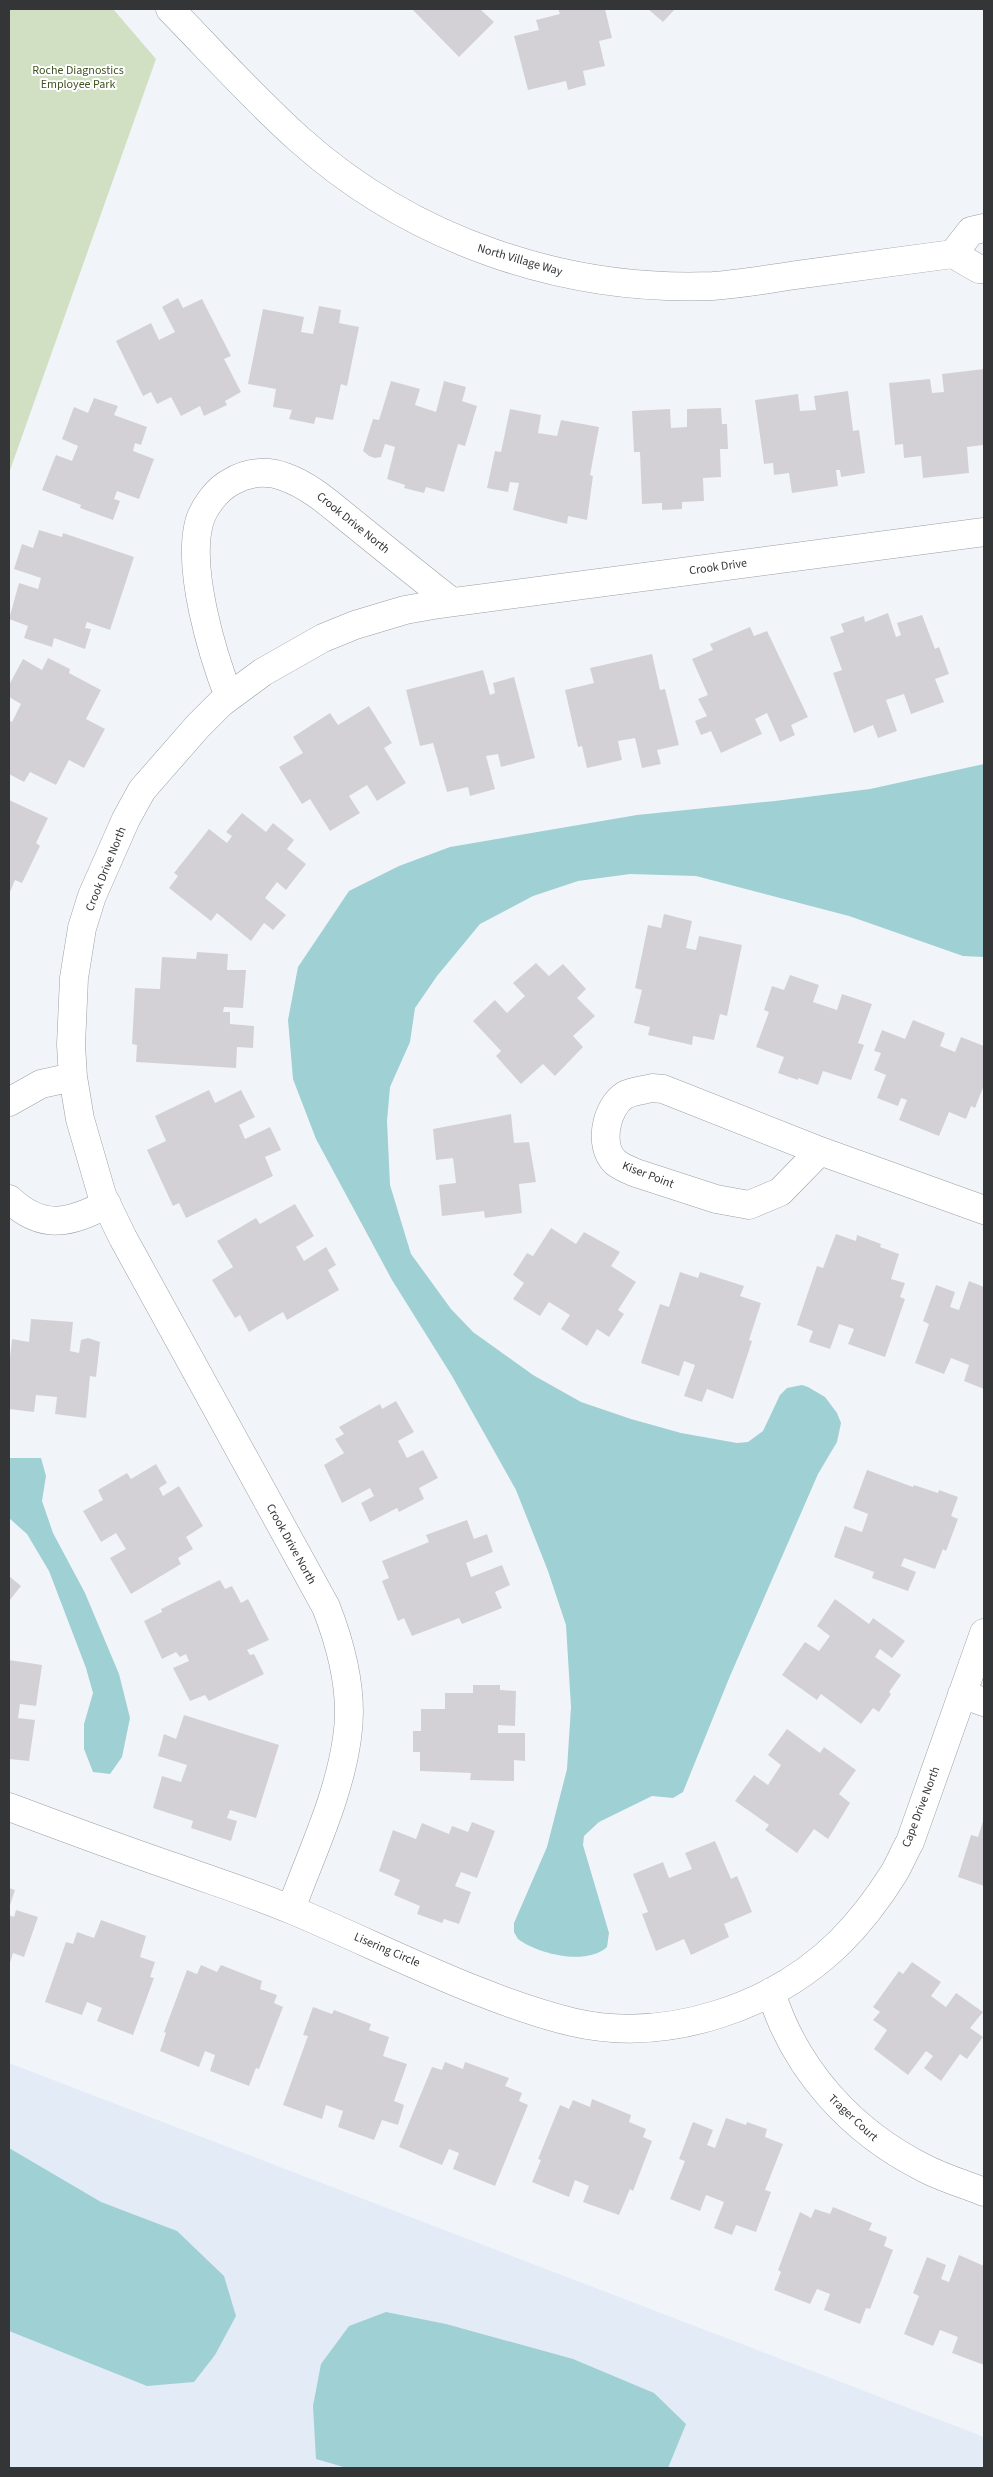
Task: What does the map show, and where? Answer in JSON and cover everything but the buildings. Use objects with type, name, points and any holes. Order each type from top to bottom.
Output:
[{"type":"street","name":"North Village Way","points":[[170,9],[288,129],[352,181],[394,208],[440,232],[501,256],[597,279],[665,286],[698,286],[730,284],[953,254]]},
{"type":"street","points":[[984,228],[971,231],[953,254],[979,269],[984,268]]},
{"type":"street","name":"Crook Drive North","points":[[229,697],[206,623],[199,582],[198,541],[199,524],[205,508],[226,484],[241,477],[257,473],[274,474],[314,492],[452,602]]},
{"type":"street","name":"Crook Drive","points":[[452,602],[984,532]]},
{"type":"street","name":"Crook Drive North","points":[[291,1909],[337,1786],[348,1738],[349,1704],[342,1655],[326,1607],[123,1238],[94,1171],[80,1119],[73,1078],[72,1029],[79,945],[92,896],[111,850],[142,790],[198,726],[229,697],[263,672],[323,638],[355,625],[396,612],[452,602]]},
{"type":"street","points":[[9,1102],[41,1084],[73,1078]]},
{"type":"street","name":"Kiser Point","points":[[820,1151],[780,1192],[743,1205],[716,1199],[623,1168],[611,1155],[606,1129],[608,1115],[625,1095],[652,1088],[663,1089],[820,1151],[984,1210]]},
{"type":"street","points":[[9,1199],[30,1215],[54,1221],[79,1218],[107,1204]]},
{"type":"street","name":"Cape Drive North","points":[[771,1992],[814,1964],[841,1941],[874,1902],[894,1873],[973,1698],[984,1633]]},
{"type":"street","name":"Lisering Circle","points":[[9,1807],[291,1909],[492,1995],[556,2017],[585,2024],[617,2027],[673,2025],[729,2010],[771,1992]]},
{"type":"street","name":"Trager Court","points":[[771,1992],[782,2024],[808,2069],[848,2116],[881,2143],[912,2162],[984,2192]]},
{"type":"shaded area","points":[[9,2063],[984,2437],[984,2468],[9,2468]]},
{"type":"green space","name":"Roche Diagnostics Employee Park","points":[[9,9],[113,9],[156,59],[9,473]]},
{"type":"water","points":[[984,764],[984,957],[963,956],[849,916],[696,876],[630,874],[578,881],[533,896],[480,924],[437,976],[415,1008],[410,1042],[390,1087],[387,1121],[390,1185],[411,1254],[451,1309],[473,1332],[533,1375],[581,1402],[681,1433],[737,1443],[748,1442],[763,1431],[780,1395],[787,1388],[802,1385],[825,1397],[837,1413],[841,1423],[837,1442],[818,1474],[730,1676],[683,1792],[673,1798],[652,1796],[599,1822],[584,1836],[583,1845],[609,1933],[607,1947],[598,1953],[575,1957],[562,1956],[537,1949],[518,1939],[514,1932],[514,1923],[547,1847],[567,1769],[571,1707],[566,1625],[548,1571],[516,1490],[452,1376],[392,1280],[316,1139],[293,1079],[288,1020],[298,967],[349,891],[399,866],[450,847],[637,815],[870,789]]},
{"type":"water","points":[[9,1458],[41,1458],[46,1476],[42,1501],[53,1533],[85,1593],[119,1674],[130,1718],[122,1757],[110,1774],[93,1772],[84,1749],[84,1724],[93,1693],[86,1668],[49,1571],[27,1534],[9,1518]]},
{"type":"water","points":[[9,2148],[101,2202],[177,2231],[224,2276],[236,2316],[215,2355],[194,2382],[147,2386],[9,2331]]},
{"type":"water","points":[[386,2312],[446,2324],[573,2359],[654,2393],[686,2424],[668,2468],[347,2468],[316,2459],[313,2406],[321,2364],[349,2326]]}]
